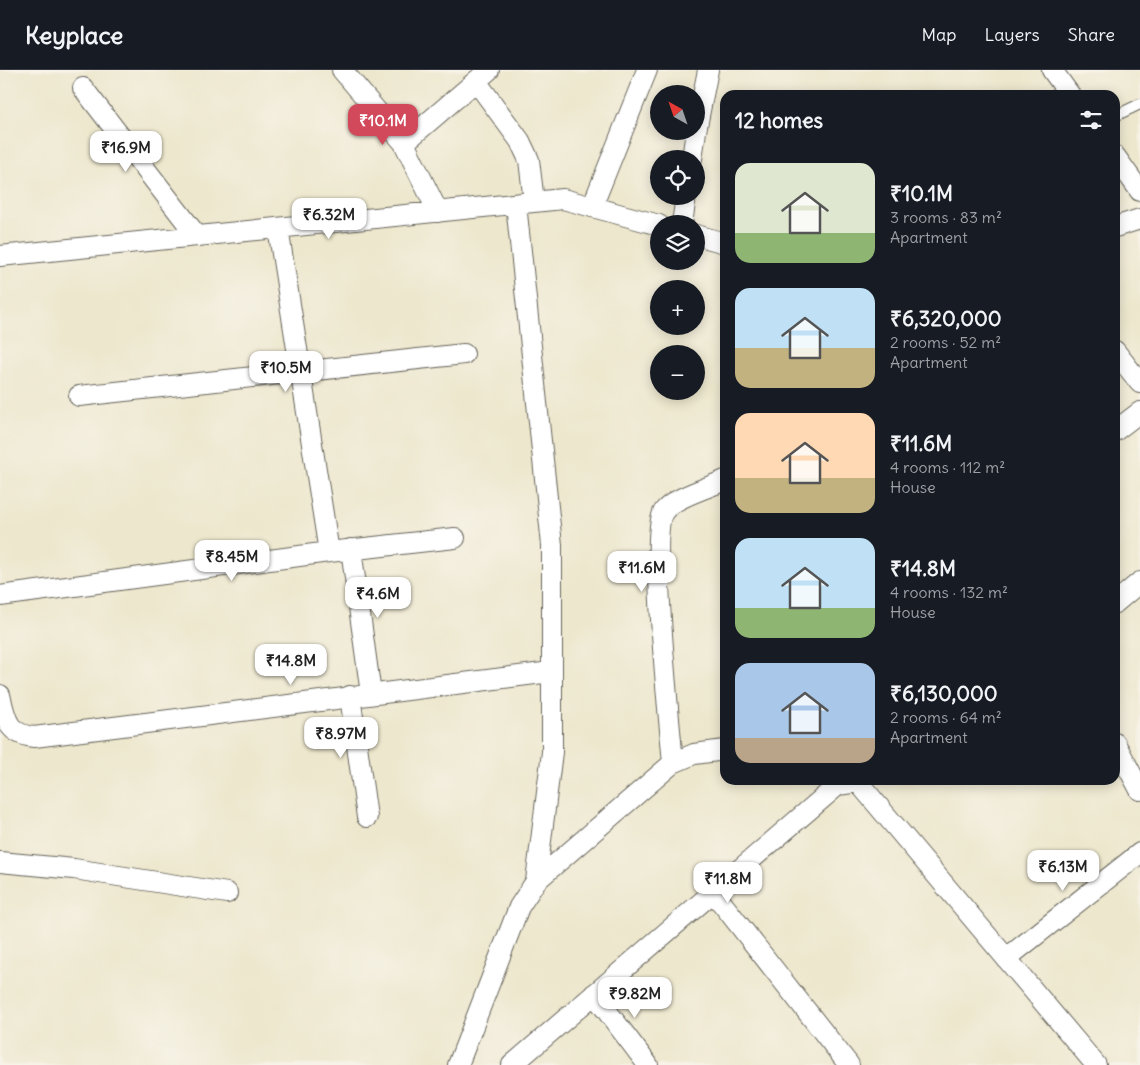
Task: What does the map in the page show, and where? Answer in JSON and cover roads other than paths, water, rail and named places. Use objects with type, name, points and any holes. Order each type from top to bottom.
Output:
[{"type":"street","points":[[342,70],[404,143],[438,212]]},
{"type":"street","points":[[592,207],[648,70]]},
{"type":"street","points":[[705,85],[708,70]]},
{"type":"street","points":[[1052,70],[1066,90]]},
{"type":"street","points":[[404,143],[483,76],[526,154],[532,172],[525,203],[552,545],[552,752],[536,880]]},
{"type":"street","points":[[83,88],[197,236]]},
{"type":"street","points":[[1120,163],[1140,190]]},
{"type":"street","points":[[0,256],[563,199],[650,223]]},
{"type":"street","points":[[1120,225],[1140,219]]},
{"type":"street","points":[[278,228],[329,552]]},
{"type":"street","points":[[705,237],[720,242]]},
{"type":"street","points":[[79,396],[464,354]]},
{"type":"street","points":[[1120,357],[1140,382]]},
{"type":"street","points":[[1120,427],[1140,412]]},
{"type":"street","points":[[673,763],[659,576],[658,523],[663,512],[674,503],[720,482]]},
{"type":"street","points":[[0,596],[351,549],[455,538]]},
{"type":"street","points":[[351,549],[371,694]]},
{"type":"street","points":[[1120,599],[1140,582]]},
{"type":"street","points":[[0,695],[11,728],[22,736],[34,737],[551,672]]},
{"type":"street","points":[[350,696],[367,817]]},
{"type":"street","points":[[458,1065],[519,907],[536,880],[673,763],[694,754],[720,751]]},
{"type":"street","points":[[1120,752],[1140,790]]},
{"type":"street","points":[[512,1065],[838,785]]},
{"type":"street","points":[[861,785],[1096,1065]]},
{"type":"street","points":[[0,862],[74,869],[227,893]]},
{"type":"street","points":[[1007,958],[1137,862]]},
{"type":"street","points":[[714,893],[849,1065]]},
{"type":"street","points":[[594,994],[648,1065]]},
{"type":"lane","points":[[1120,114],[1140,104]]}]
